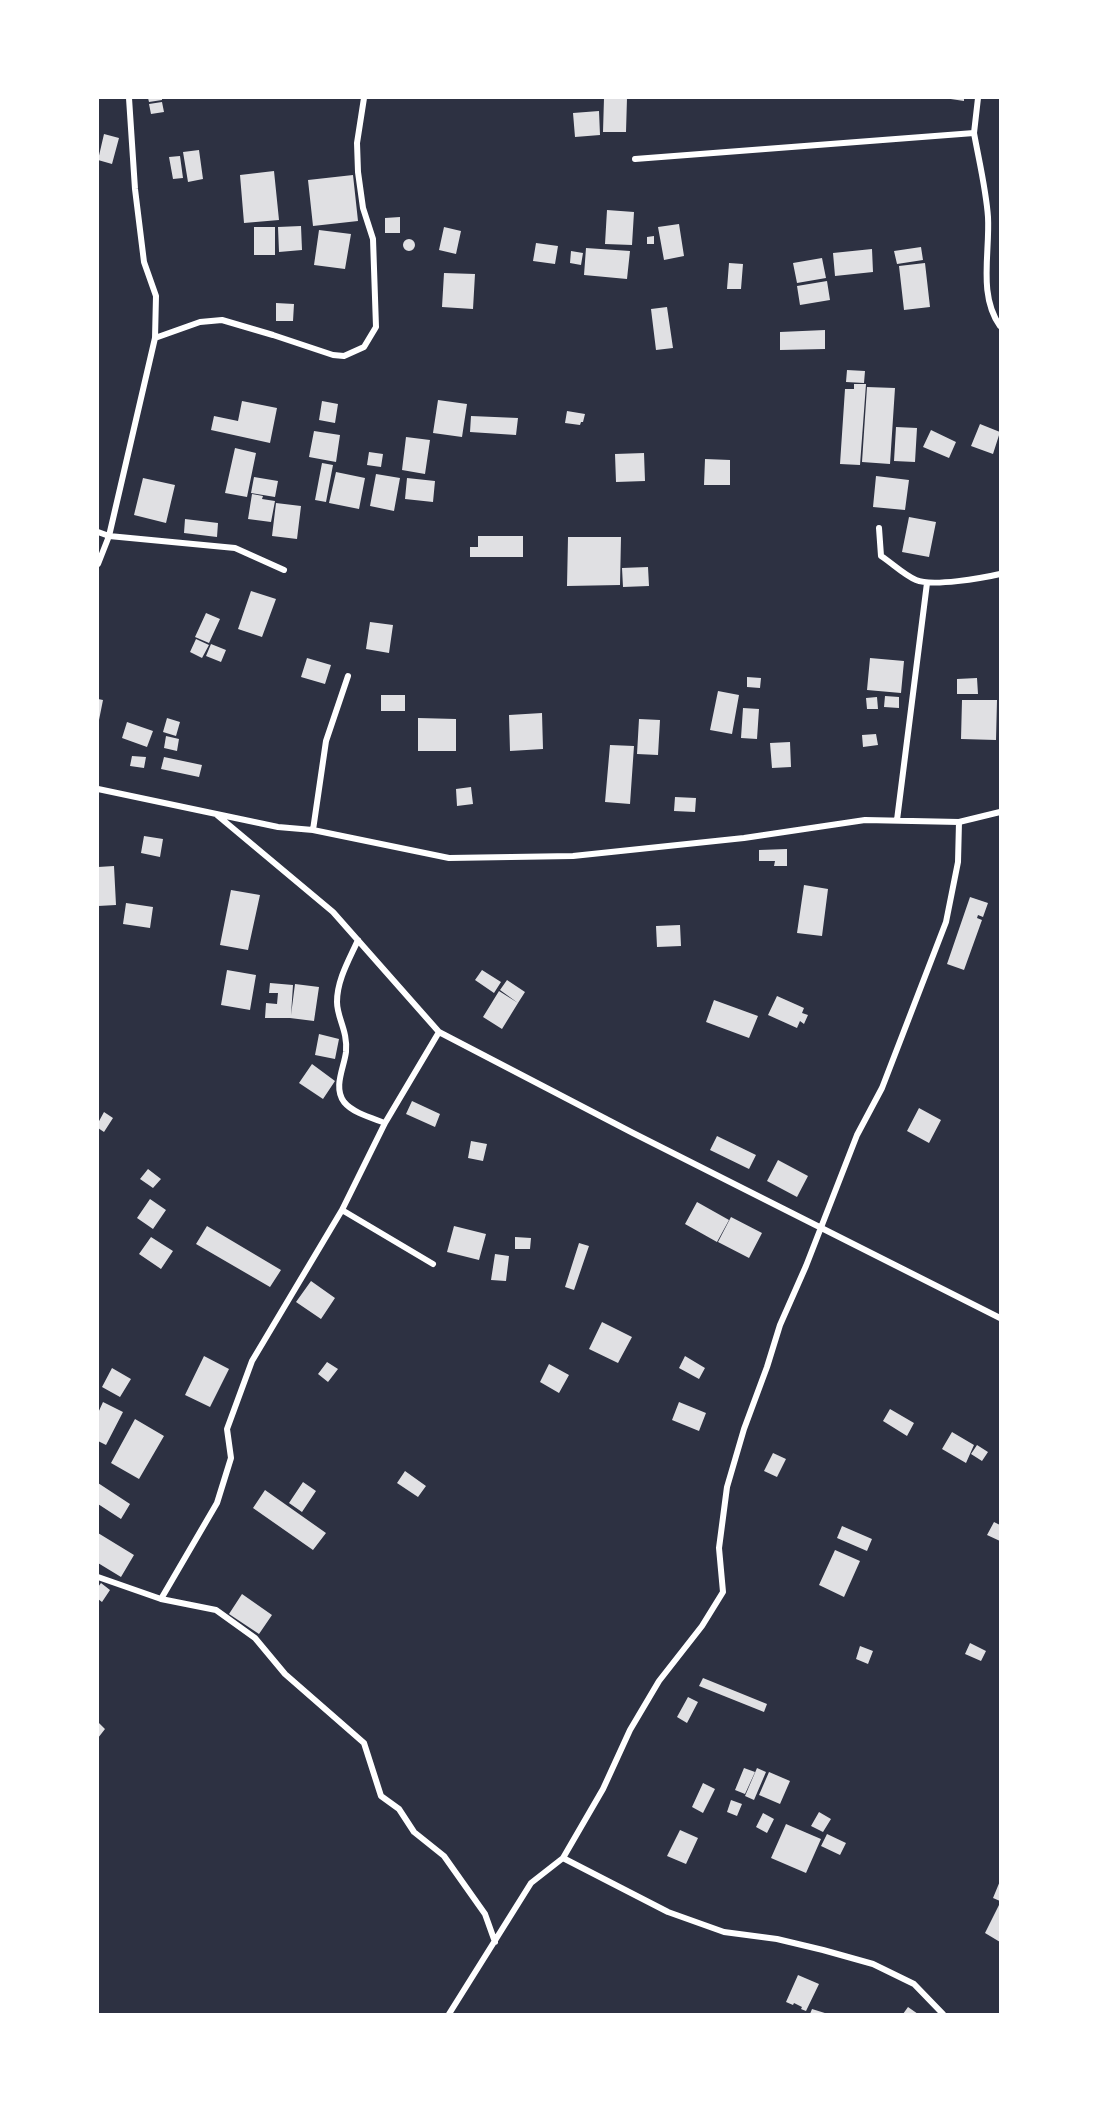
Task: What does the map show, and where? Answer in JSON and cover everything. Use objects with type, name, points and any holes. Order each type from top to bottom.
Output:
[{"type":"street","points":[[98,564],[109,536],[156,338],[156,296],[144,262],[135,189],[129,98]]},
{"type":"street","points":[[156,338],[200,322],[222,320],[333,355],[344,356],[364,348],[376,327],[373,239],[363,208],[357,143],[364,98]]},
{"type":"street","points":[[978,98],[974,134],[988,215],[988,299],[994,317],[1000,326]]},
{"type":"street","points":[[635,159],[974,134]]},
{"type":"street","points":[[879,528],[881,555],[916,580],[927,583],[1000,574]]},
{"type":"street","points":[[98,531],[109,536],[236,548],[284,570]]},
{"type":"street","points":[[897,820],[927,583]]},
{"type":"street","points":[[313,830],[326,741],[348,676]]},
{"type":"street","points":[[98,789],[278,827],[313,830],[449,858],[573,856],[744,838],[865,820],[959,822],[1000,812]]},
{"type":"street","points":[[215,813],[333,912],[439,1032],[1000,1318]]},
{"type":"street","points":[[449,2014],[531,1883],[563,1858],[603,1789],[630,1730],[659,1681],[702,1626],[723,1592],[719,1548],[726,1487],[780,1325],[806,1266],[857,1135],[882,1088],[946,922],[958,862],[959,822]]},
{"type":"street","points":[[358,940],[343,972],[337,1003],[346,1031],[346,1052],[339,1079],[339,1093],[344,1102],[354,1110],[385,1123]]},
{"type":"street","points":[[161,1599],[217,1503],[231,1458],[227,1430],[252,1361],[342,1210],[385,1123],[439,1032]]},
{"type":"street","points":[[342,1210],[433,1264]]},
{"type":"street","points":[[98,1577],[161,1599],[216,1610],[255,1638],[285,1674],[364,1743],[381,1796],[399,1809],[414,1832],[444,1856],[485,1914],[495,1942]]},
{"type":"street","points":[[563,1858],[668,1912],[724,1932],[777,1939],[873,1964],[914,1984],[942,2014]]},
{"type":"building","points":[[148,98],[162,98],[162,100],[149,102]]},
{"type":"building","points":[[604,98],[627,98],[626,132],[603,132]]},
{"type":"building","points":[[944,98],[964,98],[964,101]]},
{"type":"building","points":[[162,102],[164,112],[151,114],[149,104]]},
{"type":"building","points":[[599,111],[600,135],[575,137],[573,113]]},
{"type":"building","points":[[104,134],[119,138],[112,164],[98,160]]},
{"type":"building","points":[[199,150],[203,179],[188,182],[183,152]]},
{"type":"building","points":[[180,156],[183,178],[173,179],[169,157]]},
{"type":"building","points":[[274,171],[279,220],[244,223],[240,175]]},
{"type":"building","points":[[353,175],[358,221],[313,226],[308,180]]},
{"type":"building","points":[[607,210],[634,212],[632,245],[605,244]]},
{"type":"building","points":[[400,217],[400,233],[385,233],[385,218]]},
{"type":"building","points":[[679,224],[684,256],[664,260],[658,227]]},
{"type":"building","points":[[301,226],[302,250],[279,252],[278,227]]},
{"type":"building","points":[[254,227],[275,227],[275,255],[254,255]]},
{"type":"building","points":[[444,227],[461,231],[456,254],[439,250]]},
{"type":"building","points":[[319,230],[351,234],[345,269],[314,265]]},
{"type":"building","points":[[654,236],[654,244],[647,244],[647,237]]},
{"type":"building","points":[[411,239],[415,245],[411,251],[407,251],[403,243]]},
{"type":"building","points":[[536,243],[558,246],[555,264],[533,261]]},
{"type":"building","points":[[921,247],[923,260],[897,264],[894,251]]},
{"type":"building","points":[[586,248],[630,251],[627,279],[584,275]]},
{"type":"building","points":[[872,249],[873,272],[835,276],[833,253]]},
{"type":"building","points":[[571,251],[583,253],[581,265],[570,263]]},
{"type":"building","points":[[822,258],[826,278],[797,283],[793,263]]},
{"type":"building","points":[[729,263],[743,264],[741,289],[727,289]]},
{"type":"building","points":[[925,263],[930,307],[904,310],[899,266]]},
{"type":"building","points":[[444,273],[475,274],[473,309],[442,307]]},
{"type":"building","points":[[827,281],[830,300],[800,305],[797,286]]},
{"type":"building","points":[[276,303],[294,304],[293,321],[276,321]]},
{"type":"building","points":[[667,307],[673,348],[656,350],[651,309]]},
{"type":"building","points":[[825,330],[825,349],[780,350],[780,332]]},
{"type":"building","points":[[847,370],[865,371],[864,383],[846,382]]},
{"type":"building","points":[[854,384],[866,384],[860,465],[840,464],[845,389],[854,389]]},
{"type":"building","points":[[867,387],[895,388],[890,464],[862,462]]},
{"type":"building","points":[[438,400],[467,404],[462,437],[433,433]]},
{"type":"building","points":[[242,401],[277,408],[270,443],[211,430],[214,416],[238,421]]},
{"type":"building","points":[[322,401],[338,404],[335,423],[319,420]]},
{"type":"building","points":[[567,411],[585,414],[583,422],[580,425],[565,423]]},
{"type":"building","points":[[471,416],[518,418],[516,435],[470,432]]},
{"type":"building","points":[[980,424],[1000,432],[993,454],[971,446]]},
{"type":"building","points":[[896,427],[917,428],[915,462],[894,461]]},
{"type":"building","points":[[931,430],[956,442],[949,458],[923,447]]},
{"type":"building","points":[[314,431],[340,435],[336,462],[309,457]]},
{"type":"building","points":[[406,437],[430,440],[425,474],[402,470]]},
{"type":"building","points":[[235,448],[256,453],[247,497],[225,493]]},
{"type":"building","points":[[369,452],[383,454],[381,467],[367,465]]},
{"type":"building","points":[[644,453],[645,481],[616,482],[615,454]]},
{"type":"building","points":[[705,459],[730,460],[730,485],[704,485]]},
{"type":"building","points":[[322,463],[333,465],[326,502],[315,500]]},
{"type":"building","points":[[336,472],[365,478],[359,509],[329,503]]},
{"type":"building","points":[[376,474],[400,478],[394,511],[370,506]]},
{"type":"building","points":[[876,476],[909,480],[905,510],[873,507]]},
{"type":"building","points":[[254,477],[278,481],[275,497],[251,493]]},
{"type":"building","points":[[143,478],[175,485],[166,523],[134,515]]},
{"type":"building","points":[[407,478],[435,481],[433,502],[405,499]]},
{"type":"building","points":[[252,494],[263,496],[262,499],[275,501],[271,522],[248,519]]},
{"type":"building","points":[[276,503],[301,506],[297,539],[272,536]]},
{"type":"building","points":[[909,517],[936,522],[929,557],[902,552]]},
{"type":"building","points":[[185,519],[218,523],[217,537],[184,533]]},
{"type":"building","points":[[478,536],[523,536],[523,557],[470,557],[470,547],[478,547]]},
{"type":"building","points":[[568,537],[621,537],[620,585],[567,586]]},
{"type":"building","points":[[648,567],[649,586],[623,587],[622,568]]},
{"type":"building","points":[[251,591],[276,599],[262,637],[238,629]]},
{"type":"building","points":[[206,613],[220,619],[209,643],[195,637]]},
{"type":"building","points":[[370,622],[393,625],[389,653],[366,649]]},
{"type":"building","points":[[196,639],[209,645],[202,658],[190,652]]},
{"type":"building","points":[[211,644],[226,650],[221,662],[206,656]]},
{"type":"building","points":[[307,658],[331,665],[325,684],[301,677]]},
{"type":"building","points":[[870,658],[904,661],[901,693],[867,690]]},
{"type":"building","points":[[747,677],[761,678],[760,688],[747,687]]},
{"type":"building","points":[[977,678],[978,694],[957,694],[957,679]]},
{"type":"building","points":[[718,691],[739,695],[732,734],[710,730]]},
{"type":"building","points":[[381,695],[405,695],[405,711],[381,711]]},
{"type":"building","points":[[885,696],[899,697],[899,708],[884,707]]},
{"type":"building","points":[[877,697],[878,709],[867,709],[866,698]]},
{"type":"building","points":[[98,699],[103,700],[99,720],[98,720]]},
{"type":"building","points":[[962,700],[997,700],[996,740],[961,739]]},
{"type":"building","points":[[743,708],[759,709],[757,739],[741,738]]},
{"type":"building","points":[[542,713],[543,749],[510,751],[509,715]]},
{"type":"building","points":[[167,718],[180,722],[176,736],[163,732]]},
{"type":"building","points":[[418,718],[456,719],[456,751],[418,751]]},
{"type":"building","points":[[639,719],[660,720],[658,755],[637,754]]},
{"type":"building","points":[[127,722],[153,731],[147,747],[122,738]]},
{"type":"building","points":[[876,734],[878,745],[863,747],[862,735]]},
{"type":"building","points":[[166,736],[179,739],[177,751],[164,748]]},
{"type":"building","points":[[790,742],[791,767],[772,768],[770,743]]},
{"type":"building","points":[[610,745],[634,746],[630,804],[605,802]]},
{"type":"building","points":[[132,756],[146,757],[144,768],[130,766]]},
{"type":"building","points":[[164,757],[202,765],[199,777],[161,769]]},
{"type":"building","points":[[471,787],[473,804],[457,806],[456,789]]},
{"type":"building","points":[[675,797],[696,798],[695,812],[674,811]]},
{"type":"building","points":[[144,836],[163,839],[160,857],[141,853]]},
{"type":"building","points":[[787,849],[787,866],[774,866],[775,861],[759,861],[759,850]]},
{"type":"building","points":[[114,866],[116,905],[98,906],[98,867]]},
{"type":"building","points":[[804,885],[828,889],[822,936],[797,933]]},
{"type":"building","points":[[231,890],[260,895],[248,950],[220,945]]},
{"type":"building","points":[[970,897],[988,903],[983,917],[978,915],[977,918],[982,920],[964,970],[947,964]]},
{"type":"building","points":[[126,903],[153,907],[150,928],[123,924]]},
{"type":"building","points":[[680,925],[681,946],[657,947],[656,926]]},
{"type":"building","points":[[227,970],[256,975],[250,1010],[221,1005]]},
{"type":"building","points":[[482,970],[501,982],[494,993],[475,980]]},
{"type":"building","points":[[507,980],[525,992],[518,1003],[500,990]]},
{"type":"building","points":[[270,983],[293,985],[291,1015],[295,984],[319,987],[314,1021],[265,1018],[266,1003],[277,1004],[278,993],[269,993]]},
{"type":"building","points":[[499,991],[518,1003],[502,1029],[483,1017]]},
{"type":"building","points":[[777,996],[804,1008],[802,1013],[808,1015],[804,1024],[800,1021],[797,1028],[768,1015]]},
{"type":"building","points":[[714,1000],[758,1016],[749,1038],[706,1022]]},
{"type":"building","points":[[319,1034],[339,1039],[335,1059],[315,1055]]},
{"type":"building","points":[[312,1064],[335,1081],[323,1099],[299,1083]]},
{"type":"building","points":[[412,1101],[440,1114],[435,1127],[406,1114]]},
{"type":"building","points":[[919,1108],[941,1120],[929,1143],[907,1131]]},
{"type":"building","points":[[104,1112],[113,1118],[104,1132],[98,1128],[98,1123]]},
{"type":"building","points":[[717,1136],[756,1155],[749,1169],[710,1150]]},
{"type":"building","points":[[471,1141],[487,1144],[483,1161],[468,1158]]},
{"type":"building","points":[[778,1160],[808,1176],[797,1197],[767,1181]]},
{"type":"building","points":[[148,1169],[161,1179],[153,1188],[140,1179]]},
{"type":"building","points":[[150,1199],[166,1210],[153,1229],[137,1218]]},
{"type":"building","points":[[697,1202],[729,1220],[717,1242],[685,1224]]},
{"type":"building","points":[[731,1217],[762,1233],[749,1258],[718,1242]]},
{"type":"building","points":[[207,1226],[281,1270],[270,1287],[196,1244]]},
{"type":"building","points":[[454,1226],[486,1234],[479,1260],[447,1252]]},
{"type":"building","points":[[151,1237],[173,1251],[161,1269],[139,1254]]},
{"type":"building","points":[[515,1237],[531,1238],[530,1249],[515,1249]]},
{"type":"building","points":[[579,1243],[589,1246],[574,1290],[565,1287]]},
{"type":"building","points":[[495,1254],[509,1256],[506,1281],[491,1280]]},
{"type":"building","points":[[311,1281],[335,1298],[321,1319],[296,1302]]},
{"type":"building","points":[[602,1322],[632,1337],[618,1363],[589,1349]]},
{"type":"building","points":[[204,1356],[229,1369],[210,1407],[185,1395]]},
{"type":"building","points":[[685,1356],[705,1368],[699,1379],[679,1368]]},
{"type":"building","points":[[327,1362],[338,1369],[328,1382],[318,1374]]},
{"type":"building","points":[[549,1364],[569,1375],[559,1393],[540,1382]]},
{"type":"building","points":[[112,1368],[131,1379],[120,1397],[102,1387]]},
{"type":"building","points":[[103,1402],[123,1412],[106,1445],[98,1441],[98,1413]]},
{"type":"building","points":[[679,1402],[706,1413],[699,1431],[672,1420]]},
{"type":"building","points":[[890,1409],[914,1423],[907,1436],[883,1421]]},
{"type":"building","points":[[135,1419],[164,1436],[139,1479],[111,1463]]},
{"type":"building","points":[[952,1432],[974,1445],[966,1463],[942,1449]]},
{"type":"building","points":[[977,1445],[988,1452],[982,1461],[971,1454]]},
{"type":"building","points":[[773,1453],[786,1459],[777,1477],[764,1471]]},
{"type":"building","points":[[405,1471],[426,1486],[418,1497],[397,1483]]},
{"type":"building","points":[[303,1482],[316,1491],[302,1512],[289,1503]]},
{"type":"building","points":[[98,1483],[130,1504],[121,1519],[98,1504]]},
{"type":"building","points":[[265,1490],[326,1533],[313,1550],[253,1508]]},
{"type":"building","points":[[994,1522],[1000,1525],[1000,1541],[987,1535]]},
{"type":"building","points":[[842,1526],[872,1539],[867,1551],[837,1538]]},
{"type":"building","points":[[98,1533],[134,1555],[121,1577],[98,1563]]},
{"type":"building","points":[[835,1550],[860,1561],[844,1597],[819,1585]]},
{"type":"building","points":[[101,1583],[110,1590],[102,1602],[98,1599],[98,1587]]},
{"type":"building","points":[[242,1594],[272,1615],[259,1634],[229,1614]]},
{"type":"building","points":[[970,1643],[986,1651],[981,1661],[965,1654]]},
{"type":"building","points":[[860,1646],[873,1651],[868,1664],[856,1659]]},
{"type":"building","points":[[703,1678],[767,1704],[764,1712],[699,1686]]},
{"type":"building","points":[[688,1697],[698,1702],[687,1723],[677,1717]]},
{"type":"building","points":[[98,1722],[105,1729],[98,1738]]},
{"type":"building","points":[[744,1768],[755,1772],[745,1794],[735,1790]]},
{"type":"building","points":[[757,1768],[766,1772],[754,1800],[745,1796]]},
{"type":"building","points":[[769,1772],[790,1781],[780,1804],[759,1795]]},
{"type":"building","points":[[703,1783],[715,1789],[703,1813],[692,1807]]},
{"type":"building","points":[[731,1800],[742,1804],[737,1816],[727,1812]]},
{"type":"building","points":[[819,1812],[831,1819],[823,1832],[811,1826]]},
{"type":"building","points":[[763,1813],[774,1819],[767,1833],[756,1827]]},
{"type":"building","points":[[786,1824],[821,1839],[806,1873],[771,1858]]},
{"type":"building","points":[[680,1830],[698,1838],[686,1864],[667,1856]]},
{"type":"building","points":[[827,1834],[846,1843],[840,1855],[821,1846]]},
{"type":"building","points":[[1000,1881],[1000,1901],[993,1898]]},
{"type":"building","points":[[1000,1903],[1000,1942],[985,1933]]},
{"type":"building","points":[[798,1975],[819,1984],[806,2011],[794,2003],[793,2005],[786,2002]]},
{"type":"building","points":[[908,2007],[918,2014],[903,2014]]},
{"type":"building","points":[[812,2009],[828,2014],[810,2014]]}]
